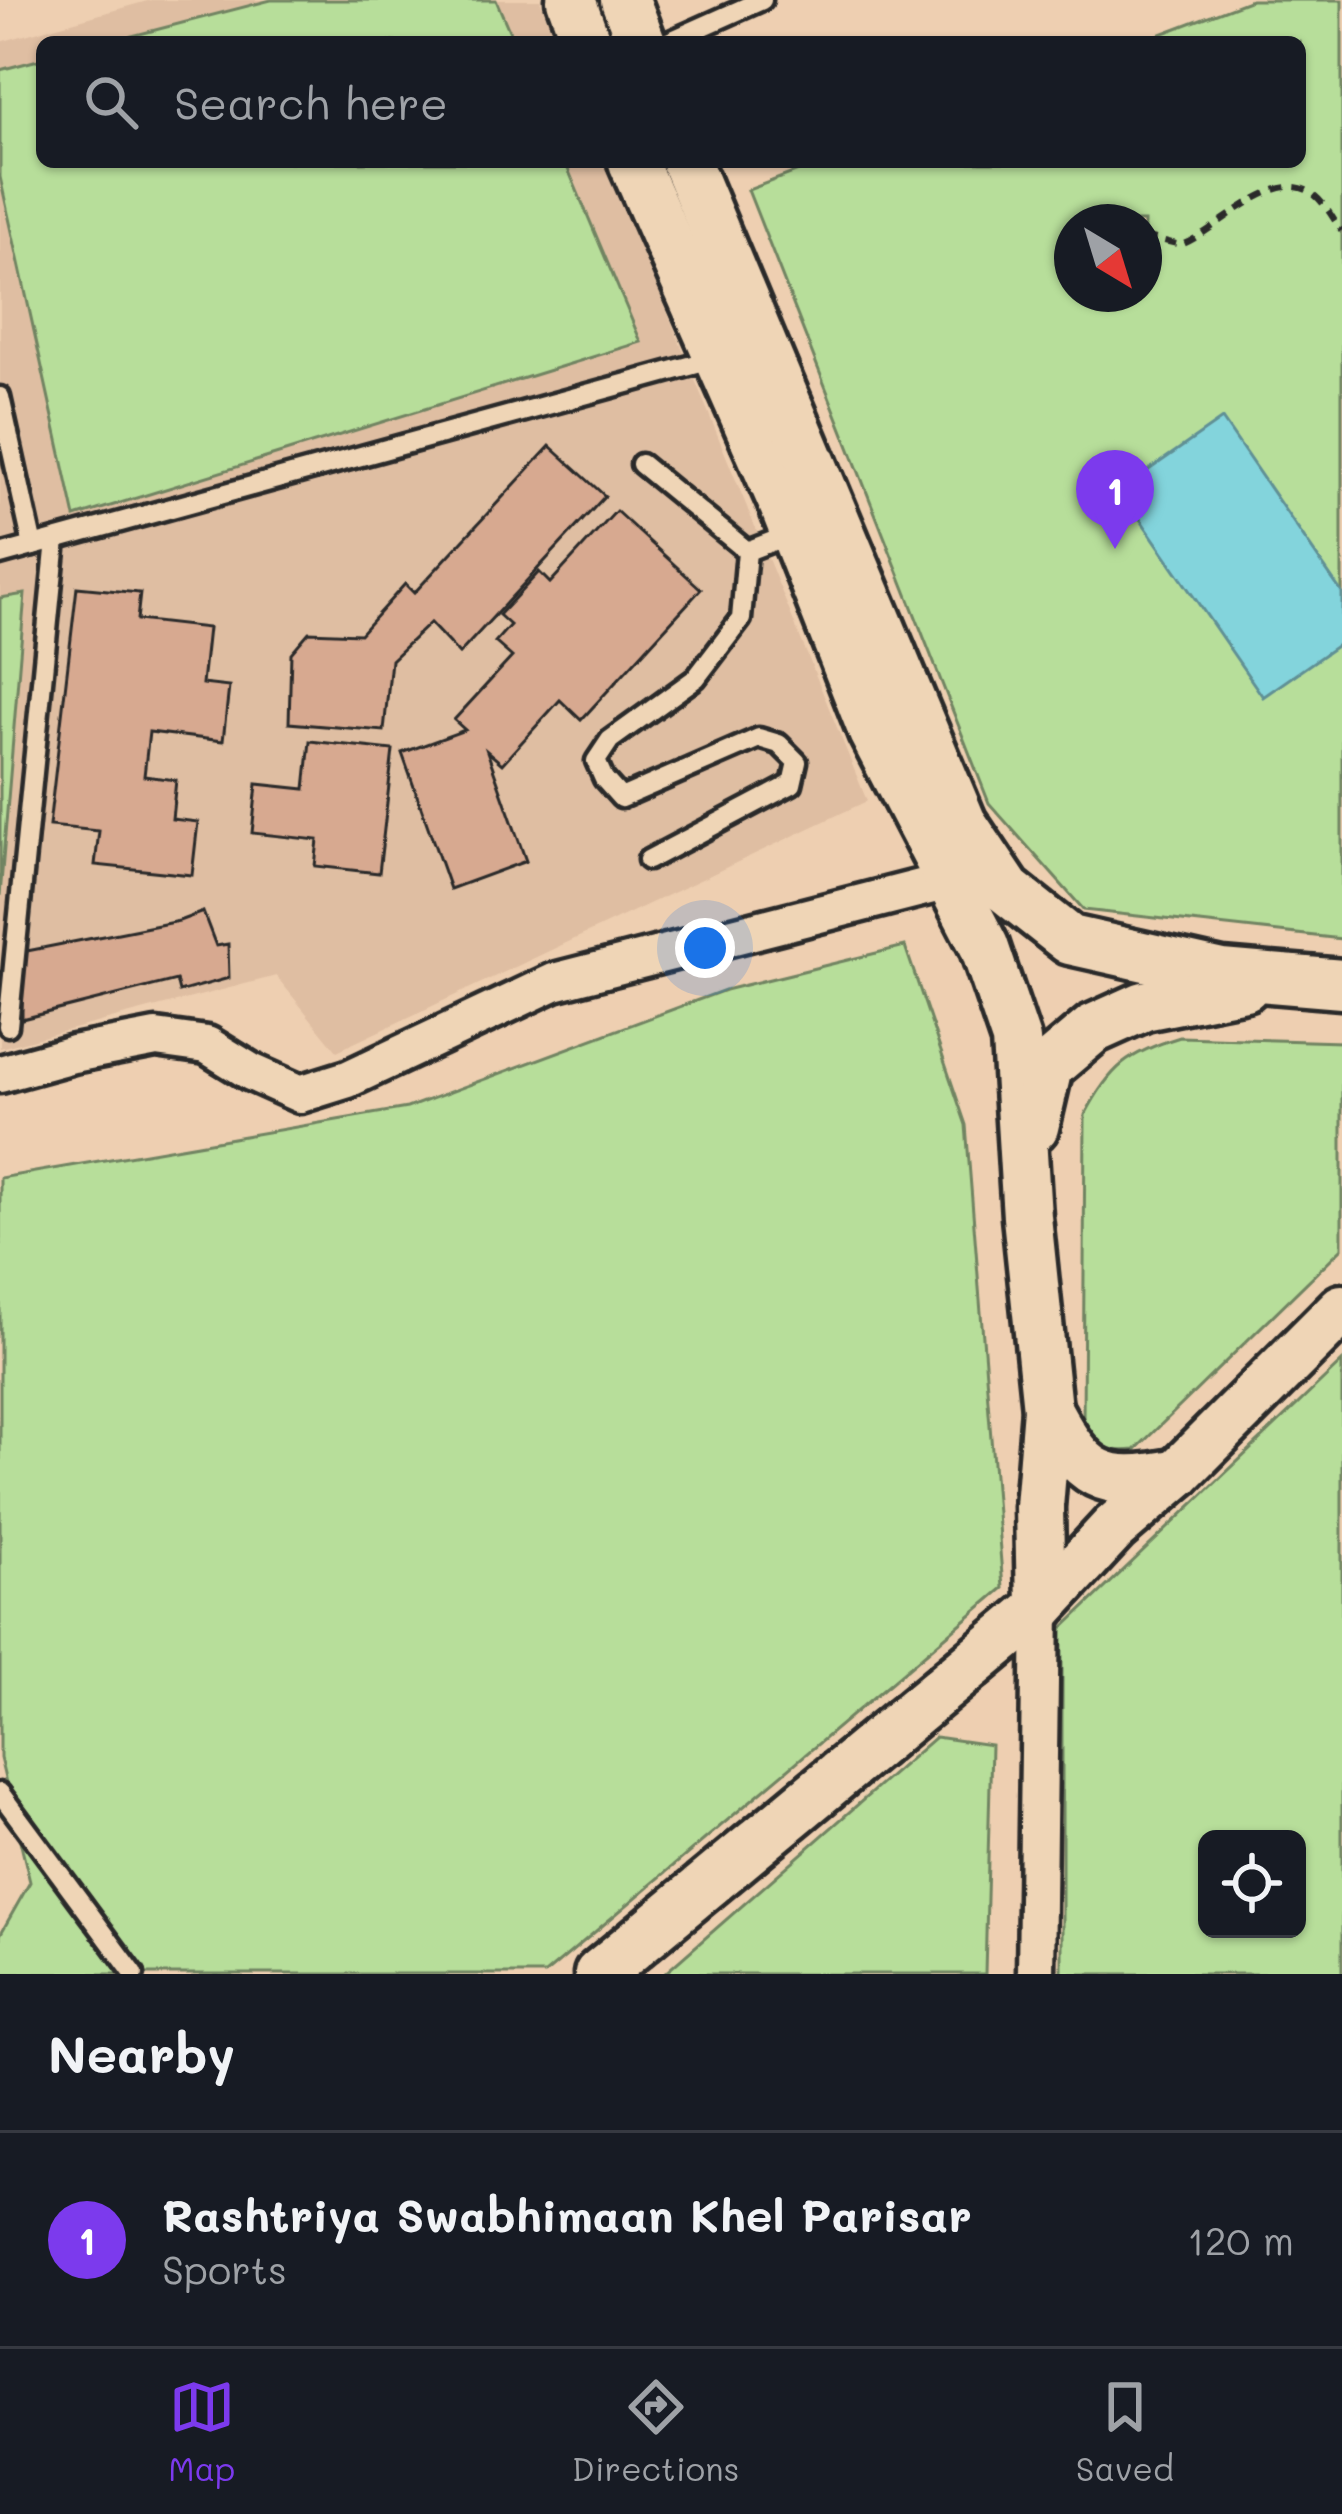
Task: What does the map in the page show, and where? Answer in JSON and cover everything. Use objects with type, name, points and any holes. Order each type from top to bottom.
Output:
[{"type":"street","points":[[571,0],[584,36]]},
{"type":"street","points":[[625,0],[639,36]]},
{"type":"street","points":[[636,168],[720,358],[962,823],[1007,890],[1070,940],[1222,974],[1342,984]]},
{"type":"street","points":[[688,168],[873,732],[984,946],[1016,1040],[1047,1408],[1039,1507],[1036,1974]]},
{"type":"street","points":[[0,1074],[156,1038],[207,1045],[300,1094],[348,1079],[554,982],[948,881]]},
{"type":"street","points":[[1024,1172],[1048,1067],[1093,1029],[1144,1006],[1281,979]]},
{"type":"street","points":[[598,1974],[1041,1607],[1114,1528],[1178,1473],[1342,1309]]},
{"type":"street","points":[[1047,1408],[1068,1448],[1086,1468],[1132,1482],[1178,1473]]},
{"type":"lane","points":[[681,36],[762,0]]},
{"type":"lane","points":[[0,555],[720,358]]},
{"type":"lane","points":[[0,397],[33,546]]},
{"type":"lane","points":[[640,464],[747,551]]},
{"type":"lane","points":[[648,860],[792,784],[797,762],[779,744],[759,738],[622,797],[604,779],[596,761],[610,740],[696,678],[740,619],[747,551],[799,507]]},
{"type":"lane","points":[[8,1026],[56,540]]},
{"type":"lane","points":[[0,1793],[134,1974]]},
{"type":"path","points":[[1162,240],[1181,245],[1269,191],[1288,185],[1316,196],[1342,231]]},
{"type":"path","points":[[1331,216],[1342,208]]},
{"type":"shaded area","points":[[151,0],[540,0],[555,36],[36,36],[36,168],[608,168],[867,801],[337,1051],[276,976],[0,1048],[0,42]]},
{"type":"green space","points":[[271,0],[496,0],[511,36],[132,36]]},
{"type":"green space","points":[[1251,0],[1342,0],[1342,939],[1084,910],[989,803],[748,190],[806,168],[1306,168],[1306,36],[1156,36]]},
{"type":"green space","points":[[36,61],[36,168],[568,168],[641,342],[75,517],[0,177],[0,70]]},
{"type":"green space","points":[[25,594],[0,896],[0,598]]},
{"type":"green space","points":[[905,946],[966,1125],[1003,1588],[545,1974],[0,1974],[0,1935],[30,1882],[0,1758],[0,1178],[407,1108],[725,990]]},
{"type":"green space","points":[[1180,1037],[1342,1042],[1342,1248],[1135,1450],[1111,1450],[1083,1426],[1085,1115],[1122,1064]]},
{"type":"green space","points":[[1342,1362],[1342,1974],[1062,1974],[1062,1629]]},
{"type":"green space","points":[[935,1737],[991,1745],[985,1974],[664,1974]]},
{"type":"water","points":[[1222,419],[1342,593],[1342,642],[1263,697],[1120,490]]},
{"type":"building","points":[[550,446],[605,496],[459,654],[430,623],[391,660],[384,731],[289,723],[291,653],[309,632],[360,634],[405,584],[414,593]]},
{"type":"building","points":[[616,511],[701,589],[581,720],[560,700],[502,764],[487,751],[526,861],[450,889],[402,753],[465,730],[454,720],[512,657],[495,642],[510,625],[499,615],[539,572],[550,583]]},
{"type":"building","points":[[77,587],[140,593],[137,620],[208,628],[202,684],[229,687],[223,741],[149,732],[144,776],[176,780],[172,819],[198,822],[192,875],[95,865],[99,831],[49,826]]},
{"type":"building","points":[[310,741],[393,750],[379,873],[315,866],[318,840],[252,833],[257,784],[305,789]]},
{"type":"building","points":[[203,912],[216,946],[228,944],[229,978],[179,992],[176,980],[22,1019],[22,952],[179,921]]},
{"type":"place","name":"Rashtriya Swabhimaan Khel Parisar","points":[[1115,549]]}]
